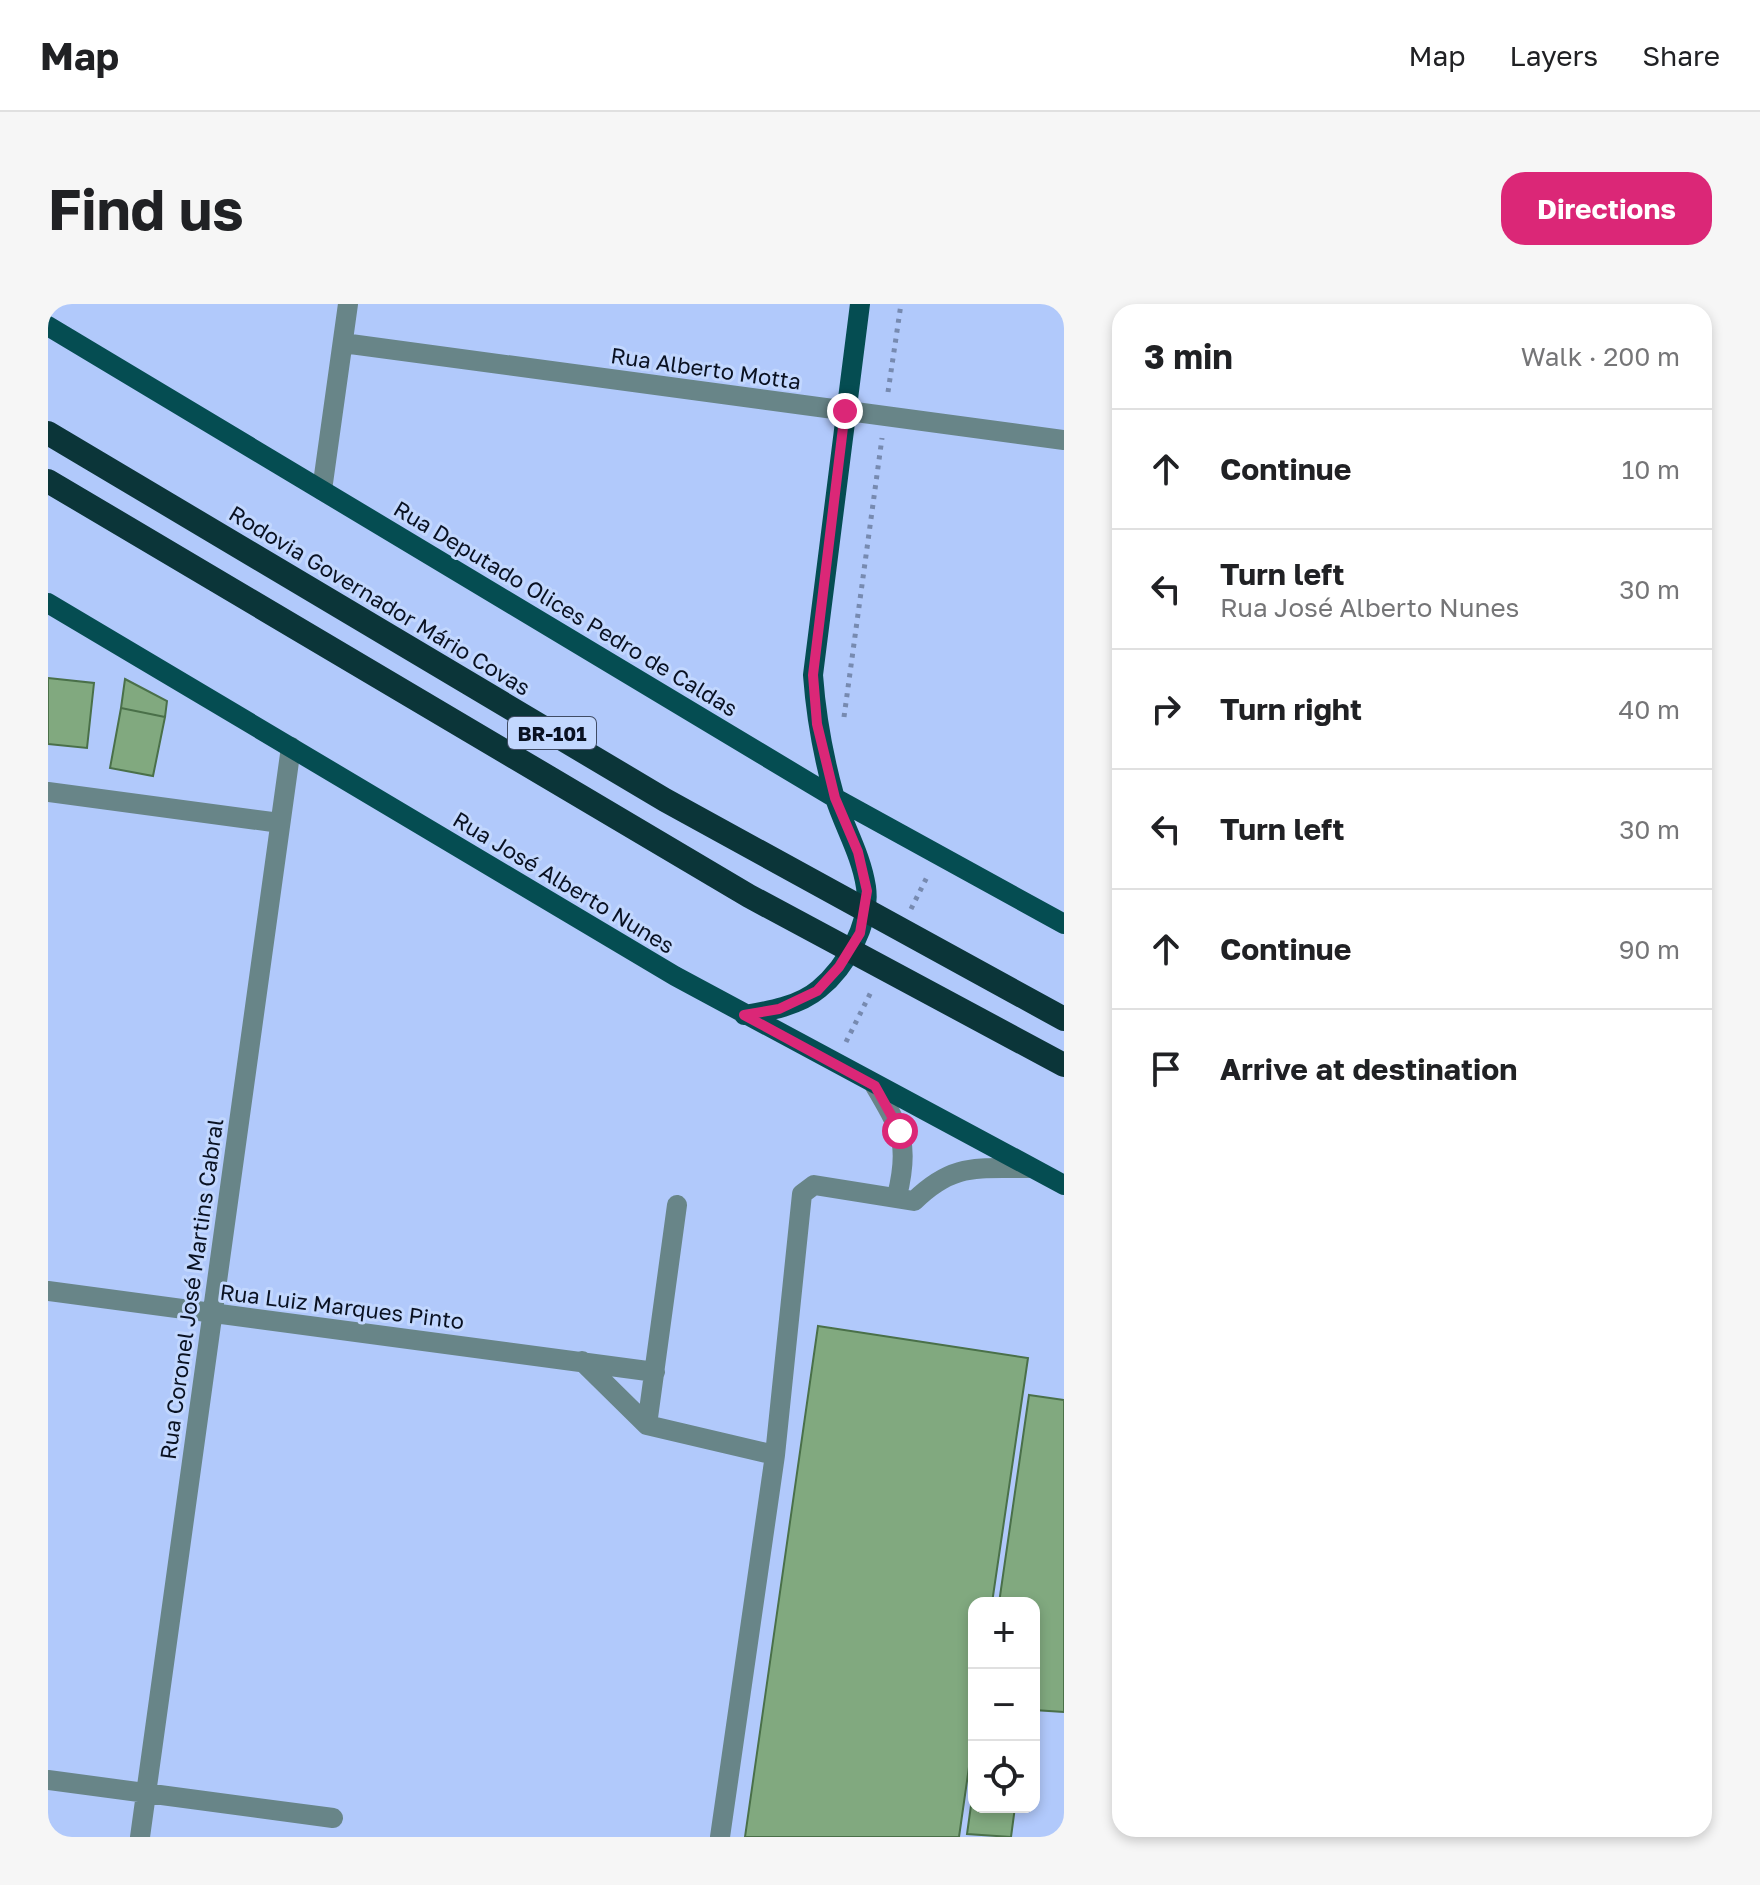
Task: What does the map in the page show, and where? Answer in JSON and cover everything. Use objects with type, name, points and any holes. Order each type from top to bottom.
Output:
[{"type":"highway","name":"Rodovia Governador Mário Covas","points":[[48,433],[665,800],[1064,1019]]},
{"type":"highway","name":"BR-101","points":[[48,481],[749,896],[1064,1065]]},
{"type":"main road","points":[[744,1015],[779,1009],[817,991],[839,967],[860,933],[867,891],[858,852],[835,798],[817,724],[813,675],[860,304]]},
{"type":"main road","name":"Rua Deputado Olices Pedro de Caldas","points":[[48,326],[835,798],[1064,924]]},
{"type":"main road","name":"Rua José Alberto Nunes","points":[[48,603],[744,1015],[1064,1185]]},
{"type":"street","points":[[322,490],[348,304]]},
{"type":"street","name":"Rua Alberto Motta","points":[[343,343],[1064,440]]},
{"type":"street","name":"Rua Coronel José Martins Cabral","points":[[140,1837],[291,747]]},
{"type":"street","points":[[48,792],[280,823]]},
{"type":"street","points":[[875,1086],[900,1131],[905,1162],[905,1198]]},
{"type":"street","points":[[720,1837],[775,1455],[802,1194],[814,1185],[905,1198],[940,1178],[966,1169],[1029,1168]]},
{"type":"street","points":[[647,1425],[677,1205]]},
{"type":"street","name":"Rua Luiz Marques Pinto","points":[[48,1291],[655,1372]]},
{"type":"street","points":[[582,1361],[647,1425],[775,1455]]},
{"type":"street","points":[[48,1780],[333,1818]]},
{"type":"path","points":[[843,724],[901,304]]},
{"type":"building","points":[[48,678],[94,683],[87,748],[48,744]]},
{"type":"building","points":[[125,679],[167,701],[165,717],[121,708]]},
{"type":"building","points":[[121,708],[165,717],[153,776],[110,768]]},
{"type":"building","points":[[818,1326],[1028,1358],[993,1597],[968,1597],[968,1774],[959,1837],[745,1837]]},
{"type":"building","points":[[1029,1395],[1064,1400],[1064,1712],[1040,1710],[1040,1597],[1000,1597]]},
{"type":"building","points":[[970,1813],[1014,1813],[1011,1837],[967,1834]]},
{"type":"route","points":[[845,411],[813,675],[817,724],[835,798],[858,852],[867,891],[860,933],[839,967],[817,991],[779,1009],[744,1015],[875,1086],[900,1131]]}]
